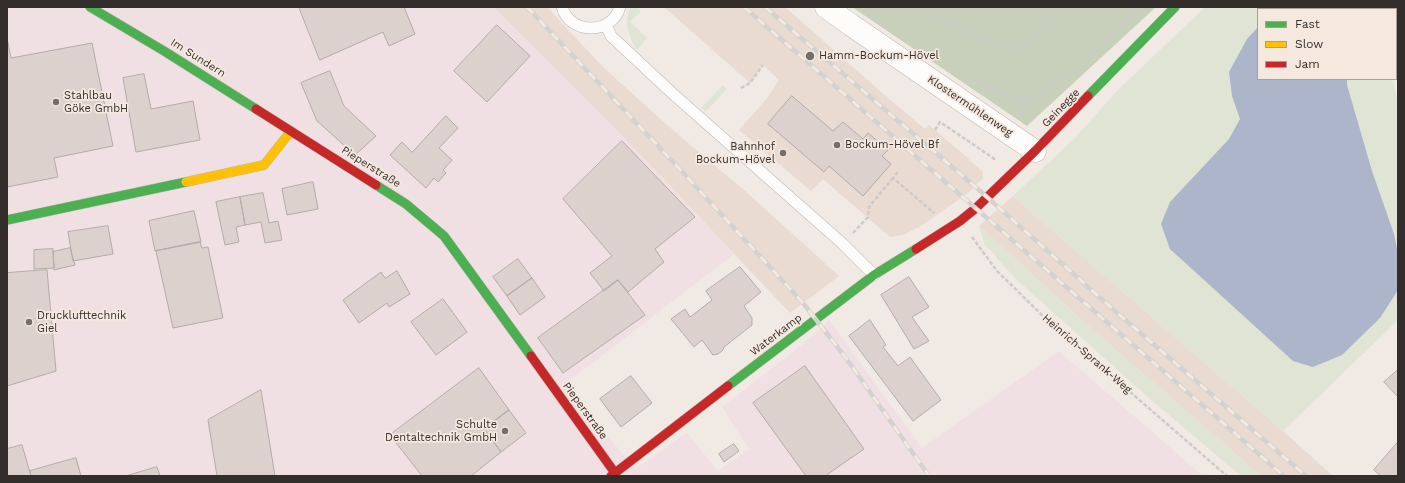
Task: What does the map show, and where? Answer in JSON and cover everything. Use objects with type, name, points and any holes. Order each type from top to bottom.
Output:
[{"type":"street","name":"Im Sundern","points":[[90,7],[164,51],[291,131]]},
{"type":"street","name":"Klostermühlenweg","points":[[826,7],[1035,151]]},
{"type":"street","name":"Geinegge","points":[[960,221],[976,208],[1035,151],[1175,7]]},
{"type":"street","points":[[7,220],[264,164],[291,131]]},
{"type":"street","name":"Pieperstraße","points":[[291,131],[406,204],[444,236],[613,474]]},
{"type":"street","name":"Waterkamp","points":[[613,474],[874,275],[960,221]]},
{"type":"lane","points":[[562,7],[564,14],[575,25],[591,29],[606,25],[618,14],[620,7]]},
{"type":"lane","points":[[606,25],[610,36],[843,244],[874,275]]},
{"type":"path","points":[[920,7],[972,34],[1008,50],[1023,45],[1062,7]]},
{"type":"path","points":[[1025,101],[1076,71],[1139,7]]},
{"type":"path","points":[[741,88],[750,84],[763,65]]},
{"type":"path","points":[[935,130],[940,122],[1000,162]]},
{"type":"path","points":[[843,244],[868,217],[870,207],[898,172]]},
{"type":"path","points":[[893,178],[930,209],[948,228]]},
{"type":"path","name":"Heinrich-Sprank-Weg","points":[[960,221],[997,271],[1046,319],[1227,476]]},
{"type":"shaded area","points":[[7,7],[493,7],[633,147],[734,254],[565,384],[635,469],[687,433],[718,471],[749,449],[722,407],[808,340],[829,320],[922,448],[1059,351],[1203,476],[7,476]]},
{"type":"shaded area","points":[[493,7],[547,7],[603,67],[668,126],[744,190],[839,276],[790,313],[633,147]]},
{"type":"shaded area","points":[[631,7],[636,7],[641,11],[630,22],[647,38],[637,50],[629,35],[627,23],[627,18]]},
{"type":"shaded area","points":[[664,7],[785,7],[925,129],[929,125],[962,153],[983,172],[983,178],[968,193],[921,226],[903,235],[890,237],[823,179],[811,191],[739,130],[768,97],[779,80],[763,65],[750,83]]},
{"type":"shaded area","points":[[1205,7],[1372,8],[1257,8],[1257,80],[1392,80],[1398,102],[1398,320],[1283,431],[1013,196],[1074,139],[1118,90]]},
{"type":"shaded area","points":[[723,85],[726,90],[707,110],[705,111],[701,108]]},
{"type":"shaded area","points":[[1013,196],[1333,476],[1261,476],[1096,333],[979,226]]},
{"type":"shaded area","points":[[979,226],[1096,333],[1261,476],[1241,476],[1150,399],[1017,280],[985,245]]},
{"type":"green space","points":[[852,7],[1156,7],[1027,126]]},
{"type":"water","points":[[1257,28],[1257,80],[1347,80],[1347,85],[1372,171],[1394,234],[1398,253],[1398,290],[1380,318],[1342,355],[1313,367],[1293,361],[1170,249],[1161,224],[1170,202],[1229,139],[1240,119],[1232,96],[1229,72],[1247,39]]},
{"type":"building","points":[[299,7],[404,7],[415,34],[389,46],[383,32],[320,60]]},
{"type":"building","points":[[497,25],[530,56],[487,102],[454,71]]},
{"type":"building","name":"Stahlbau Göke GmbH","points":[[7,38],[11,58],[92,43],[113,146],[54,158],[58,177],[7,187]]},
{"type":"building","points":[[330,71],[344,106],[376,136],[355,155],[317,121],[301,83]]},
{"type":"building","points":[[144,74],[151,109],[193,101],[200,140],[136,152],[123,78]]},
{"type":"building","name":"Bockum-Hövel Bf","points":[[792,96],[833,131],[843,122],[863,139],[868,133],[888,150],[882,156],[891,164],[863,196],[829,166],[824,172],[768,124]]},
{"type":"building","points":[[446,116],[458,128],[439,148],[452,160],[443,170],[446,173],[438,182],[434,178],[426,188],[390,155],[402,142],[412,152]]},
{"type":"building","points":[[622,141],[695,217],[655,249],[664,262],[628,292],[618,280],[604,291],[590,273],[612,256],[563,199]]},
{"type":"building","points":[[313,182],[318,209],[287,215],[282,189]]},
{"type":"building","points":[[263,193],[269,223],[278,221],[282,240],[265,243],[261,222],[245,225],[240,197]]},
{"type":"building","points":[[240,197],[245,225],[236,227],[239,242],[225,245],[216,202]]},
{"type":"building","points":[[194,211],[201,242],[155,251],[149,221]]},
{"type":"building","points":[[108,226],[113,254],[73,261],[68,232]]},
{"type":"building","points":[[200,242],[202,248],[208,247],[223,318],[173,328],[156,251]]},
{"type":"building","points":[[70,248],[75,265],[54,270],[53,252]]},
{"type":"building","points":[[53,249],[54,268],[34,269],[34,250]]},
{"type":"building","points":[[518,259],[532,278],[507,296],[493,277]]},
{"type":"building","points":[[740,267],[761,292],[744,306],[752,318],[752,325],[724,347],[718,354],[713,355],[702,340],[694,347],[671,319],[685,309],[690,317],[694,314],[712,300],[706,291]]},
{"type":"building","name":"Drucklufttechnik Giel","points":[[47,270],[56,371],[7,386],[7,273]]},
{"type":"building","points":[[397,271],[410,294],[389,307],[387,303],[359,323],[343,300],[381,272],[385,278]]},
{"type":"building","points":[[909,277],[929,307],[912,317],[929,341],[914,349],[881,295]]},
{"type":"building","points":[[532,278],[545,297],[520,315],[507,296]]},
{"type":"building","points":[[618,280],[645,315],[563,373],[538,338]]},
{"type":"building","points":[[443,299],[467,332],[436,355],[411,322]]},
{"type":"building","points":[[870,320],[886,345],[883,347],[898,366],[910,357],[941,400],[913,421],[849,336]]},
{"type":"building","points":[[805,366],[864,449],[825,476],[806,476],[753,403]]},
{"type":"building","points":[[479,368],[509,410],[484,429],[501,452],[471,476],[422,476],[390,435]]},
{"type":"building","points":[[1398,370],[1398,397],[1384,382]]},
{"type":"building","points":[[631,376],[652,403],[621,427],[600,399]]},
{"type":"building","points":[[261,390],[275,476],[217,476],[208,420]]},
{"type":"building","name":"Schulte Dentaltechnik GmbH","points":[[509,410],[526,433],[501,452],[484,429]]},
{"type":"building","points":[[1398,442],[1398,476],[1381,476],[1374,470]]},
{"type":"building","points":[[734,444],[739,451],[724,462],[719,454]]},
{"type":"building","points":[[22,445],[31,476],[7,476],[7,449]]},
{"type":"building","points":[[76,458],[81,476],[31,476],[30,471]]},
{"type":"building","points":[[157,467],[160,476],[126,476]]},
{"type":"railway","points":[[527,7],[676,165],[803,303],[846,358],[929,476]]},
{"type":"railway","points":[[744,7],[1284,476]]},
{"type":"railway","points":[[765,7],[978,189],[1114,310],[1306,476]]},
{"type":"traffic: fast","points":[[90,7],[164,51],[256,109]]},
{"type":"traffic: fast","points":[[1088,96],[1175,7]]},
{"type":"traffic: fast","points":[[7,220],[186,182]]},
{"type":"traffic: fast","points":[[376,185],[406,204],[444,236],[531,356]]},
{"type":"traffic: fast","points":[[728,386],[874,275],[916,249]]},
{"type":"traffic: slow","points":[[186,182],[264,165],[291,131]]},
{"type":"traffic: jam","points":[[916,249],[960,221],[976,208],[1035,151],[1088,96]]},
{"type":"traffic: jam","points":[[256,109],[376,185]]},
{"type":"traffic: jam","points":[[531,356],[615,473]]},
{"type":"traffic: jam","points":[[611,476],[728,386]]},
{"type":"place","name":"Hamm-Bockum-Hövel","points":[[810,56]]},
{"type":"place","name":"Stahlbau Göke GmbH","points":[[56,102]]},
{"type":"place","name":"Bockum-Hövel Bf","points":[[837,145]]},
{"type":"place","name":"Bahnhof Bockum-Hövel","points":[[783,153]]},
{"type":"place","name":"Drucklufttechnik Giel","points":[[29,322]]},
{"type":"place","name":"Schulte Dentaltechnik GmbH","points":[[505,431]]}]
